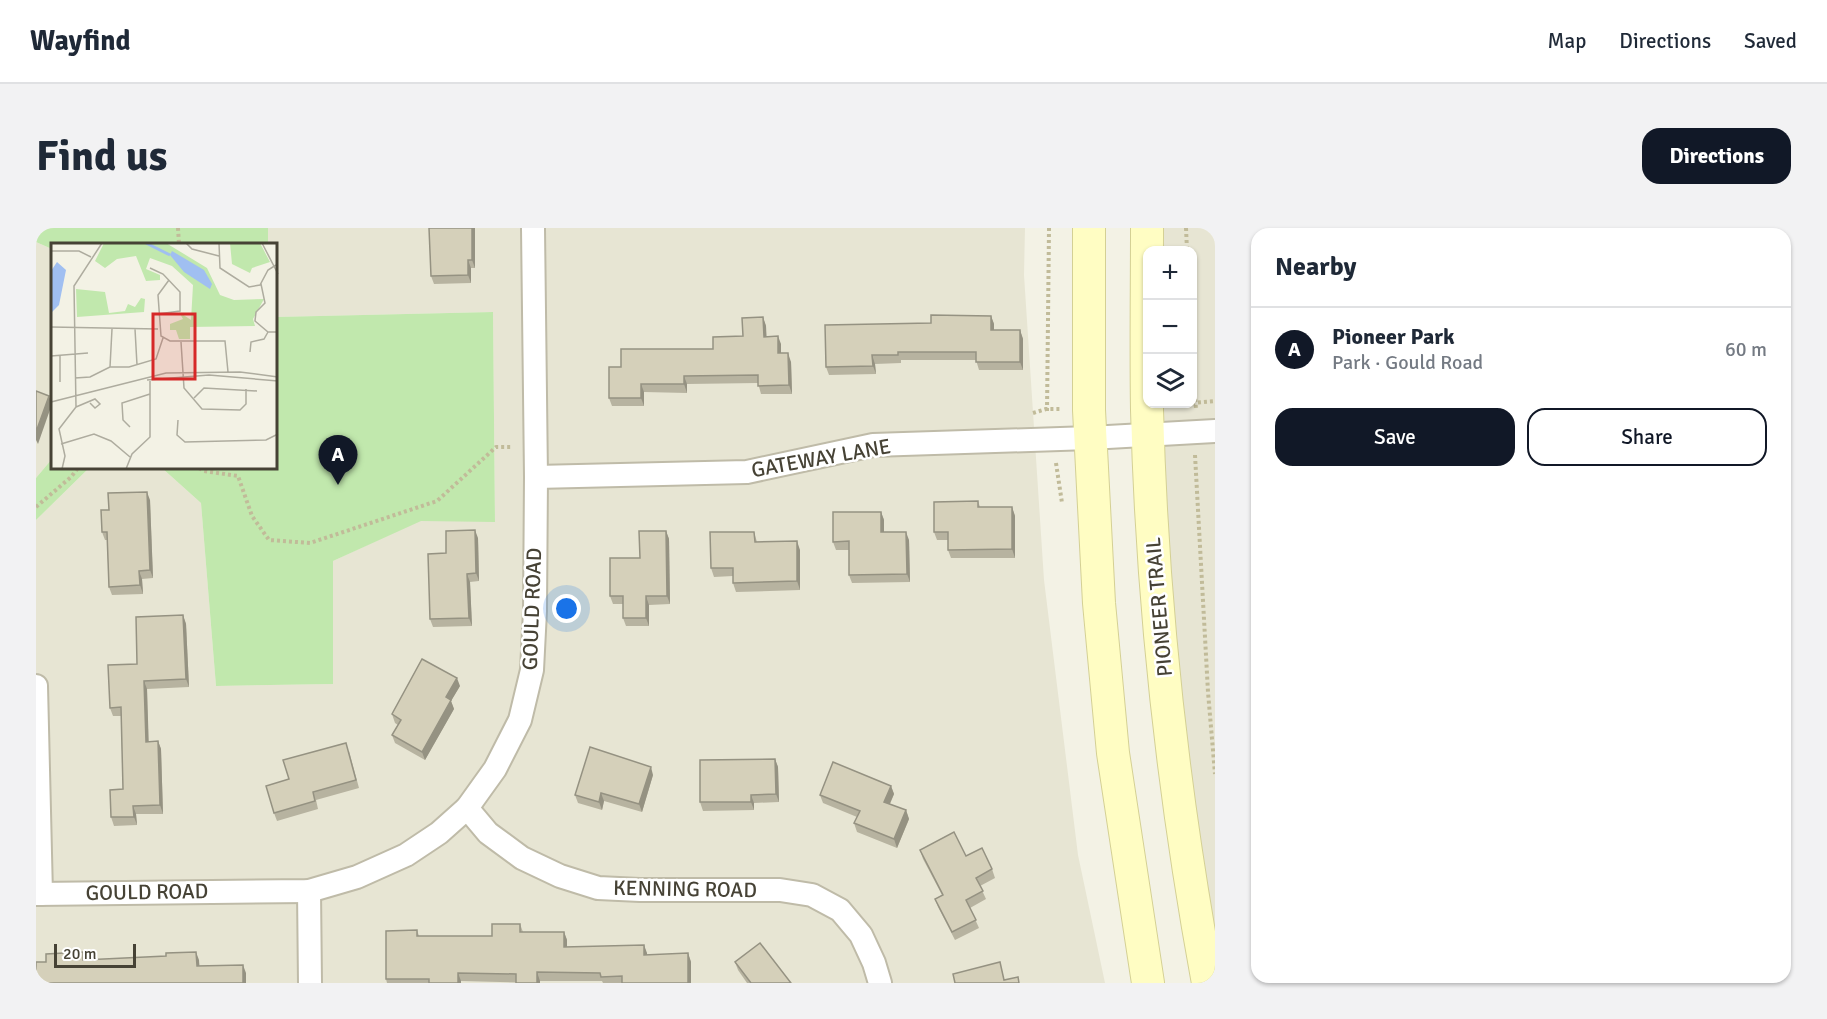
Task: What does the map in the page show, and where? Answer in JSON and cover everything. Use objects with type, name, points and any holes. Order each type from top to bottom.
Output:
[{"type":"main road","points":[[1089,228],[1090,438],[1099,603],[1113,753],[1148,983]]},
{"type":"main road","name":"PIONEER TRAIL","points":[[1147,228],[1148,436],[1154,549],[1171,743],[1186,856],[1208,983]]},
{"type":"street","name":"GOULD ROAD","points":[[39,894],[309,891],[357,877],[406,855],[440,833],[466,808],[495,769],[520,720],[532,670],[536,477],[533,228]]},
{"type":"street","name":"GATEWAY LANE","points":[[536,477],[747,472],[873,444],[1148,436],[1204,432]]},
{"type":"street","points":[[36,686],[39,894]]},
{"type":"street","name":"KENNING ROAD","points":[[466,808],[488,833],[522,858],[560,876],[598,888],[780,890],[812,896],[840,910],[861,935],[880,983]]},
{"type":"street","points":[[309,891],[310,983]]},
{"type":"path","points":[[178,228],[179,243]]},
{"type":"path","points":[[1186,228],[1188,246]]},
{"type":"path","points":[[1197,402],[1215,401]]},
{"type":"path","points":[[1197,408],[1204,432],[1208,692],[1215,774]]},
{"type":"path","points":[[36,507],[76,470]]},
{"type":"shaded area","points":[[268,228],[1025,228],[1024,275],[1044,580],[1078,855],[1105,983],[36,983],[36,520],[87,470],[164,470],[201,503],[216,686],[332,684],[333,561],[421,520],[495,521],[493,312],[278,317],[278,243],[268,243]]},
{"type":"shaded area","points":[[1148,228],[1215,228],[1215,983],[1148,408],[1197,408],[1197,246],[1148,246]]},
{"type":"shaded area","points":[[36,242],[51,249],[51,460],[36,478]]},
{"type":"green space","points":[[36,228],[268,228],[268,243],[51,243],[51,249],[36,242]]},
{"type":"green space","points":[[493,312],[495,522],[421,521],[333,561],[333,684],[216,686],[201,503],[164,470],[278,470],[278,317]]},
{"type":"green space","points":[[51,460],[51,470],[87,470],[36,520],[36,478]]},
{"type":"building","points":[[429,228],[472,228],[472,260],[468,260],[468,275],[431,276]]},
{"type":"building","points":[[931,315],[991,316],[991,330],[1020,330],[1020,362],[976,362],[976,352],[898,352],[898,355],[872,355],[873,366],[826,367],[825,325],[931,323]]},
{"type":"building","points":[[763,317],[764,337],[778,336],[778,353],[788,353],[789,385],[758,386],[758,375],[684,376],[684,384],[641,384],[641,398],[609,398],[609,367],[621,367],[621,349],[713,349],[713,337],[743,336],[742,318]]},
{"type":"building","points":[[36,391],[49,396],[36,432]]},
{"type":"building","points":[[147,492],[150,570],[139,571],[140,585],[109,587],[107,532],[102,532],[101,510],[109,510],[108,493]]},
{"type":"building","points":[[978,501],[978,507],[1012,507],[1012,549],[948,550],[948,532],[934,532],[934,502]]},
{"type":"building","points":[[833,512],[881,512],[881,532],[906,532],[907,574],[849,575],[849,541],[833,542]]},
{"type":"building","points":[[475,530],[476,573],[467,574],[469,618],[430,619],[428,554],[446,553],[446,531]]},
{"type":"building","points":[[639,531],[666,531],[667,596],[646,596],[646,618],[623,618],[623,596],[610,596],[610,558],[640,558]]},
{"type":"building","points":[[710,532],[754,532],[755,542],[797,541],[797,581],[733,583],[733,568],[711,568]]},
{"type":"building","points":[[183,615],[186,679],[144,681],[146,742],[158,741],[160,805],[133,806],[134,817],[111,817],[110,790],[123,789],[121,707],[110,708],[108,665],[137,664],[136,617]]},
{"type":"building","points":[[422,659],[457,678],[446,697],[451,700],[422,752],[392,735],[401,720],[392,714]]},
{"type":"building","points":[[346,743],[356,780],[313,792],[315,801],[274,813],[266,786],[289,779],[283,760]]},
{"type":"building","points":[[590,747],[651,767],[639,804],[601,793],[599,802],[575,795]]},
{"type":"building","points":[[775,759],[776,794],[751,795],[751,802],[700,802],[700,760]]},
{"type":"building","points":[[833,762],[891,786],[884,802],[906,810],[894,839],[854,823],[860,811],[820,795]]},
{"type":"building","points":[[954,832],[966,856],[982,848],[992,869],[976,878],[983,891],[966,900],[976,920],[952,932],[935,899],[943,895],[920,850]]},
{"type":"building","points":[[492,924],[520,924],[520,932],[564,932],[564,947],[644,945],[644,955],[688,953],[688,983],[622,983],[622,976],[601,977],[600,973],[537,972],[537,983],[516,983],[516,974],[458,973],[458,983],[429,983],[429,979],[386,979],[386,931],[417,930],[417,936],[492,936]]},
{"type":"building","points":[[760,943],[791,983],[751,983],[735,962]]},
{"type":"building","points":[[83,952],[83,960],[166,956],[166,953],[196,952],[197,966],[243,965],[243,983],[36,983],[36,962],[46,962],[46,954]]},
{"type":"building","points":[[1000,962],[1004,980],[1018,977],[1019,983],[955,983],[953,974]]},
{"type":"place","name":"Pioneer Park","points":[[338,485]]}]
